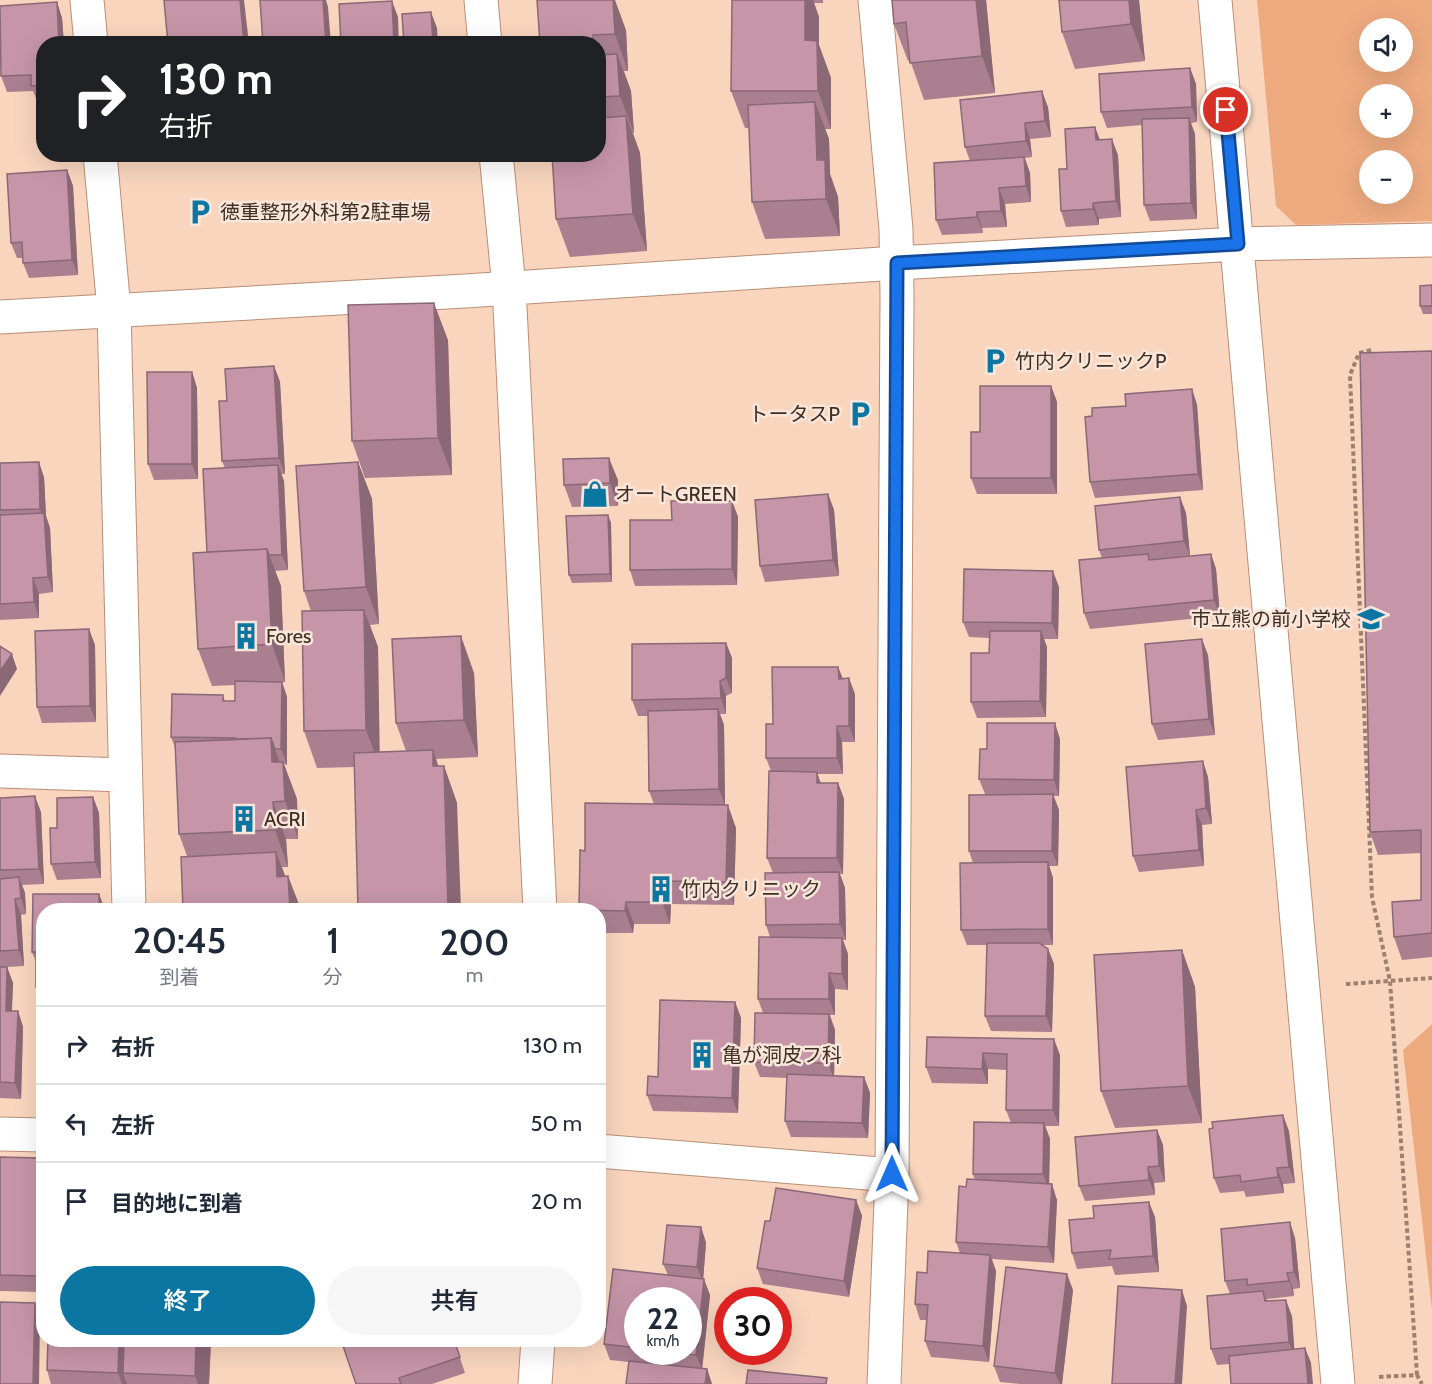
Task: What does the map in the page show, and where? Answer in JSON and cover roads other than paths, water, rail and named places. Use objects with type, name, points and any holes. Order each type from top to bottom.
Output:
[{"type":"street","points":[[87,0],[90,36]]},
{"type":"street","points":[[481,0],[484,36]]},
{"type":"street","points":[[875,0],[896,229],[897,263],[892,1174],[884,1384]]},
{"type":"street","points":[[1215,0],[1338,1384]]},
{"type":"street","points":[[101,162],[114,310],[129,903]]},
{"type":"street","points":[[497,162],[509,287],[540,903]]},
{"type":"street","points":[[0,317],[1238,244],[1432,240]]},
{"type":"street","points":[[0,771],[125,775]]},
{"type":"street","points":[[0,1134],[36,1135]]},
{"type":"street","points":[[606,1152],[892,1174]]},
{"type":"street","points":[[535,1384],[538,1347]]},
{"type":"place","name":"徳重整形外科第2駐車場","points":[[200,212]]},
{"type":"place","name":"竹内クリニックP","points":[[995,361]]},
{"type":"place","name":"トータスP","points":[[860,414]]},
{"type":"place","name":"オートGREEN","points":[[595,494]]},
{"type":"place","name":"市立熊の前小学校","points":[[1371,619]]},
{"type":"place","name":"Fores","points":[[246,636]]},
{"type":"place","name":"ACRI","points":[[244,819]]},
{"type":"place","name":"竹内クリニック","points":[[661,889]]},
{"type":"place","name":"亀が洞皮フ科","points":[[702,1055]]}]
